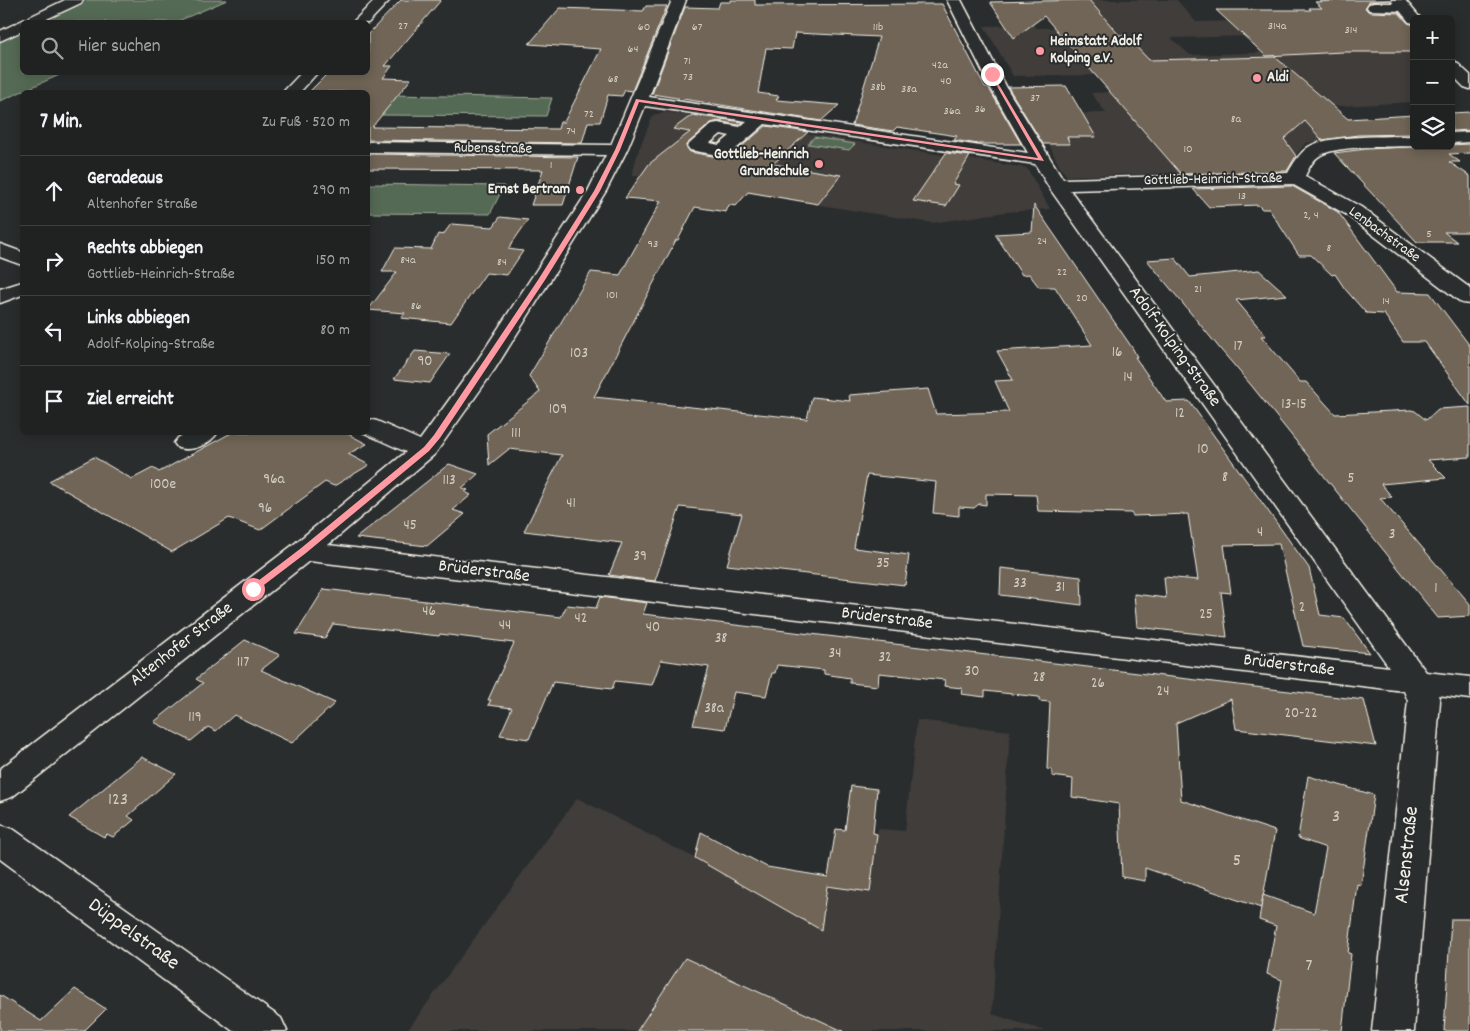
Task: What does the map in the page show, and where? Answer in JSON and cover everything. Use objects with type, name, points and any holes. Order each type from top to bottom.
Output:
[{"type":"street","points":[[34,20],[76,0]]},
{"type":"street","points":[[362,20],[382,0]]},
{"type":"street","name":"Altenhofer Straße","points":[[0,788],[303,551],[426,449],[456,410],[542,280],[597,191],[618,150],[679,0]]},
{"type":"street","name":"Adolf-Kolping-Straße","points":[[954,0],[973,32],[989,69],[1057,185],[1416,681]]},
{"type":"street","points":[[1374,7],[1401,4],[1411,15]]},
{"type":"street","points":[[0,37],[20,27]]},
{"type":"street","points":[[1455,69],[1470,84]]},
{"type":"street","points":[[293,90],[308,75]]},
{"type":"street","points":[[638,100],[1042,160]]},
{"type":"street","points":[[744,133],[760,119]]},
{"type":"street","points":[[1455,138],[1470,137]]},
{"type":"street","name":"Gottlieb-Heinrich-Straße","points":[[1057,185],[1294,178],[1308,157],[1320,149],[1410,141]]},
{"type":"street","name":"Rubensstraße","points":[[370,147],[618,150]]},
{"type":"street","name":"Lenbachstraße","points":[[1294,178],[1354,211],[1470,298]]},
{"type":"street","points":[[0,250],[20,258]]},
{"type":"street","points":[[0,297],[20,289]]},
{"type":"street","points":[[370,427],[407,445],[426,449]]},
{"type":"street","name":"Brüderstraße","points":[[303,551],[1470,688]]},
{"type":"street","name":"Alsenstraße","points":[[1392,1031],[1424,701],[1416,681]]},
{"type":"street","name":"Düppelstraße","points":[[0,839],[266,1031]]},
{"type":"shaded area","points":[[1046,0],[1177,0],[1196,22],[1240,21],[1255,36],[1171,38],[1190,55],[1279,52],[1410,52],[1410,102],[1306,108],[1344,137],[1306,143],[1283,169],[1275,171],[1067,176],[1059,166],[1035,114],[1106,113],[1091,93],[1110,92],[1100,75],[1013,76],[984,26],[1034,25],[1036,28],[1056,28],[1062,25]]},
{"type":"shaded area","name":"Gottlieb-Heinrich Grundschule","points":[[666,112],[1027,168],[1050,209],[1006,212],[932,223],[632,175],[638,152],[653,115]]},
{"type":"shaded area","points":[[917,720],[1010,731],[992,1014],[1045,1031],[407,1031],[577,798],[695,858],[820,929],[836,829],[877,834],[878,829],[905,831]]},
{"type":"green space","points":[[76,0],[227,0],[181,20],[34,20]]},
{"type":"green space","points":[[20,27],[20,75],[59,75],[25,90],[20,90],[20,92],[0,101],[0,37]]},
{"type":"green space","points":[[391,95],[552,98],[546,116],[374,115]]},
{"type":"green space","points":[[814,137],[855,144],[849,150],[808,144]]},
{"type":"green space","points":[[370,184],[504,186],[490,214],[370,213]]},
{"type":"building","points":[[401,0],[441,0],[385,66],[392,66],[383,78],[411,79],[372,127],[558,129],[560,122],[564,122],[601,49],[529,44],[560,8],[643,11],[646,6],[667,6],[632,91],[625,90],[622,96],[608,95],[600,122],[588,122],[582,143],[370,140],[370,90],[311,90],[326,75],[370,75],[370,32]]},
{"type":"building","points":[[731,0],[755,0],[755,5],[942,4],[985,87],[988,87],[1021,144],[978,144],[954,140],[957,136],[897,127],[893,131],[852,125],[879,37],[795,33],[792,49],[766,48],[758,93],[779,96],[776,100],[839,105],[821,121],[652,94],[685,7],[718,8],[720,2],[731,2]]},
{"type":"building","points":[[1089,0],[1119,35],[1125,35],[1149,60],[1275,57],[1348,119],[1410,115],[1410,134],[1358,135],[1322,140],[1305,121],[1284,139],[1296,156],[1287,171],[1181,174],[1044,16],[1014,38],[990,2]]},
{"type":"building","points":[[1332,0],[1389,0],[1369,2],[1365,8],[1369,12],[1399,13],[1410,24],[1410,52],[1343,52],[1266,56],[1216,10],[1311,10],[1309,8],[1322,8],[1315,2],[1334,1]]},
{"type":"building","points":[[1066,86],[1096,137],[1067,137],[1070,144],[1043,144],[1008,87]]},
{"type":"building","points":[[1470,112],[1470,130],[1455,131],[1455,113]]},
{"type":"building","points":[[692,115],[743,122],[739,125],[718,121],[711,123],[686,145],[690,152],[723,158],[729,157],[766,126],[808,132],[773,164],[841,175],[818,204],[748,192],[736,206],[729,205],[726,212],[695,207],[594,397],[807,419],[812,397],[850,401],[849,395],[928,389],[936,414],[1009,412],[995,381],[1013,380],[997,351],[1092,345],[1055,287],[1039,287],[1029,274],[1022,275],[995,234],[1032,232],[1034,205],[1133,349],[1137,357],[1135,357],[1166,402],[1189,401],[1309,568],[1320,615],[1344,618],[1370,653],[1303,646],[1279,544],[1224,545],[1231,593],[1221,592],[1227,637],[1137,627],[1134,594],[1166,598],[1164,577],[1198,580],[1188,514],[1133,516],[1131,513],[1038,511],[1036,495],[986,494],[986,505],[979,504],[974,508],[959,507],[959,516],[933,513],[936,482],[867,475],[854,548],[909,555],[905,585],[727,565],[742,514],[680,507],[655,581],[609,575],[622,543],[524,531],[562,455],[509,449],[489,465],[487,434],[540,392],[529,376],[591,272],[620,275],[661,201],[625,198],[649,164],[690,132],[673,129]]},
{"type":"building","points":[[1470,144],[1470,153],[1449,154],[1460,162],[1449,162],[1470,176],[1470,232],[1444,232],[1457,242],[1417,242],[1334,153],[1410,147],[1410,150],[1455,150],[1455,145]]},
{"type":"building","points":[[946,153],[970,156],[953,184],[959,185],[946,206],[913,201]]},
{"type":"building","points":[[370,154],[578,157],[563,205],[531,205],[543,170],[370,169]]},
{"type":"building","points":[[1292,186],[1338,212],[1397,292],[1430,293],[1470,346],[1470,405],[1425,342],[1403,342],[1384,314],[1366,313],[1345,289],[1335,274],[1332,275],[1311,255],[1299,255],[1269,209],[1262,209],[1258,205],[1209,207],[1193,189]]},
{"type":"building","points":[[500,217],[528,220],[508,249],[523,251],[507,275],[486,273],[451,323],[401,318],[405,313],[370,310],[370,307],[397,272],[382,272],[395,248],[431,249],[438,234],[443,235],[451,224],[493,227]]},
{"type":"building","points":[[1175,258],[1190,277],[1259,270],[1287,295],[1236,300],[1266,336],[1261,336],[1300,382],[1306,382],[1335,414],[1411,410],[1426,420],[1438,409],[1470,407],[1470,457],[1428,460],[1446,478],[1381,484],[1392,497],[1380,498],[1470,604],[1470,616],[1438,618],[1251,385],[1147,260]]},
{"type":"building","points":[[415,351],[450,354],[430,383],[394,379]]},
{"type":"building","points":[[227,435],[350,435],[367,444],[348,454],[369,465],[334,486],[325,482],[260,530],[229,518],[172,552],[49,481],[94,457],[132,479],[153,468],[159,472]]},
{"type":"building","points":[[449,464],[478,474],[462,488],[468,490],[465,492],[471,495],[453,510],[465,514],[427,546],[356,538]]},
{"type":"building","points":[[1001,568],[1081,577],[1082,605],[1000,595]]},
{"type":"building","points":[[324,589],[561,617],[567,605],[596,608],[600,597],[647,603],[643,614],[1364,700],[1376,746],[1236,729],[1231,699],[1176,723],[1181,800],[1275,831],[1261,908],[1145,868],[1145,881],[1122,877],[1119,804],[1072,797],[1073,779],[1052,776],[1052,770],[1047,769],[1050,702],[1039,701],[1039,697],[985,691],[985,697],[961,694],[962,688],[944,686],[945,680],[879,673],[878,686],[850,683],[850,678],[824,674],[824,670],[777,665],[775,673],[772,673],[766,696],[734,692],[725,729],[693,725],[709,667],[661,660],[652,685],[615,681],[612,689],[553,682],[529,739],[500,735],[512,708],[488,705],[491,700],[488,700],[514,643],[333,624],[325,638],[296,634]]},
{"type":"building","points":[[245,640],[280,655],[261,670],[335,703],[292,743],[234,715],[216,731],[208,727],[191,741],[154,722],[203,683],[196,679]]},
{"type":"building","points":[[142,757],[176,774],[128,816],[134,820],[113,837],[107,834],[104,837],[69,817]]},
{"type":"building","points":[[1308,776],[1374,795],[1361,885],[1357,884],[1348,953],[1351,954],[1342,1031],[1273,1031],[1282,980],[1267,974],[1276,926],[1259,920],[1263,895],[1314,913],[1326,848],[1298,838]]},
{"type":"building","points":[[851,786],[877,789],[873,833],[877,834],[870,892],[827,886],[821,930],[695,858],[701,832],[767,867],[828,877],[836,829],[845,830]]},
{"type":"building","points":[[1451,919],[1470,919],[1470,1031],[1444,1031]]},
{"type":"building","points":[[685,958],[843,1031],[637,1031]]},
{"type":"building","points":[[75,989],[106,1009],[84,1031],[0,1031],[0,995],[41,1021]]},
{"type":"place","name":"Heimstatt Adolf Kolping e.V.","points":[[1040,51]]},
{"type":"place","name":"Aldi","points":[[1257,78]]},
{"type":"place","name":"Gottlieb-Heinrich Grundschule","points":[[819,164]]},
{"type":"place","name":"Ernst Bertram","points":[[580,190]]},
{"type":"route","points":[[253,589],[303,551],[426,449],[437,436],[542,280],[597,191],[618,150],[638,100],[1042,160],[992,74]]}]
